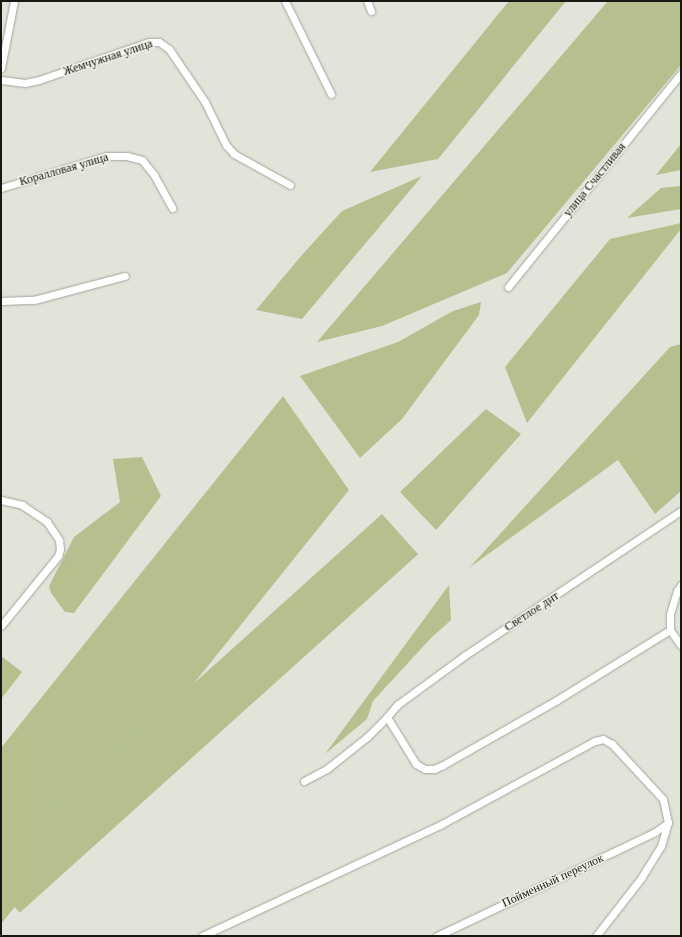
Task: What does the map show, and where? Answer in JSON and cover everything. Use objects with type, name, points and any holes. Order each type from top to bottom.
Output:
[{"type":"street","points":[[1,68],[14,1]]},
{"type":"street","points":[[285,1],[331,94]]},
{"type":"street","points":[[367,1],[371,11]]},
{"type":"street","name":"Жемчужная улица","points":[[1,80],[25,83],[39,80],[149,42],[159,42],[169,49],[206,102],[226,145],[234,154],[290,186]]},
{"type":"street","name":"улица Счастливая","points":[[508,287],[681,72]]},
{"type":"street","name":"Коралловая улица","points":[[1,188],[107,156],[127,156],[142,160],[154,175],[172,208]]},
{"type":"street","points":[[1,301],[34,300],[124,276]]},
{"type":"street","points":[[1,500],[22,505],[47,522],[59,540],[60,549],[58,556],[1,626]]},
{"type":"street","name":"Светлое днт","points":[[304,781],[328,768],[367,737],[397,705],[464,656],[681,511]]},
{"type":"street","points":[[681,585],[677,591],[670,614],[670,630],[681,646]]},
{"type":"street","points":[[387,717],[416,764],[425,769],[434,769],[557,700],[670,630]]},
{"type":"street","points":[[202,936],[440,825],[595,741],[603,739],[612,744],[664,799],[668,822],[661,846],[642,877],[596,936]]},
{"type":"street","name":"Пойменный переулок","points":[[437,936],[656,832],[668,822]]},
{"type":"green space","points":[[509,1],[566,1],[438,159],[370,172]]},
{"type":"green space","points":[[608,1],[681,1],[681,65],[507,273],[382,326],[317,342]]},
{"type":"green space","points":[[681,144],[681,170],[656,175]]},
{"type":"green space","points":[[422,176],[302,319],[256,310],[301,256],[342,211]]},
{"type":"green space","points":[[681,186],[681,209],[627,218],[661,188]]},
{"type":"green space","points":[[681,223],[681,229],[527,423],[505,367],[610,239]]},
{"type":"green space","points":[[481,302],[479,315],[402,419],[360,458],[300,376],[398,342],[453,311]]},
{"type":"green space","points":[[681,344],[681,491],[655,514],[618,460],[469,568],[670,347]]},
{"type":"green space","points":[[283,396],[349,490],[1,924],[1,748]]},
{"type":"green space","points":[[486,409],[521,434],[436,530],[400,492]]},
{"type":"green space","points":[[142,457],[161,496],[74,613],[65,612],[51,593],[49,586],[74,537],[120,502],[113,459]]},
{"type":"green space","points":[[382,514],[418,554],[20,913],[1,892],[1,857]]},
{"type":"green space","points":[[449,585],[451,620],[431,638],[373,701],[367,719],[325,754]]},
{"type":"green space","points":[[1,656],[22,672],[1,699]]}]
